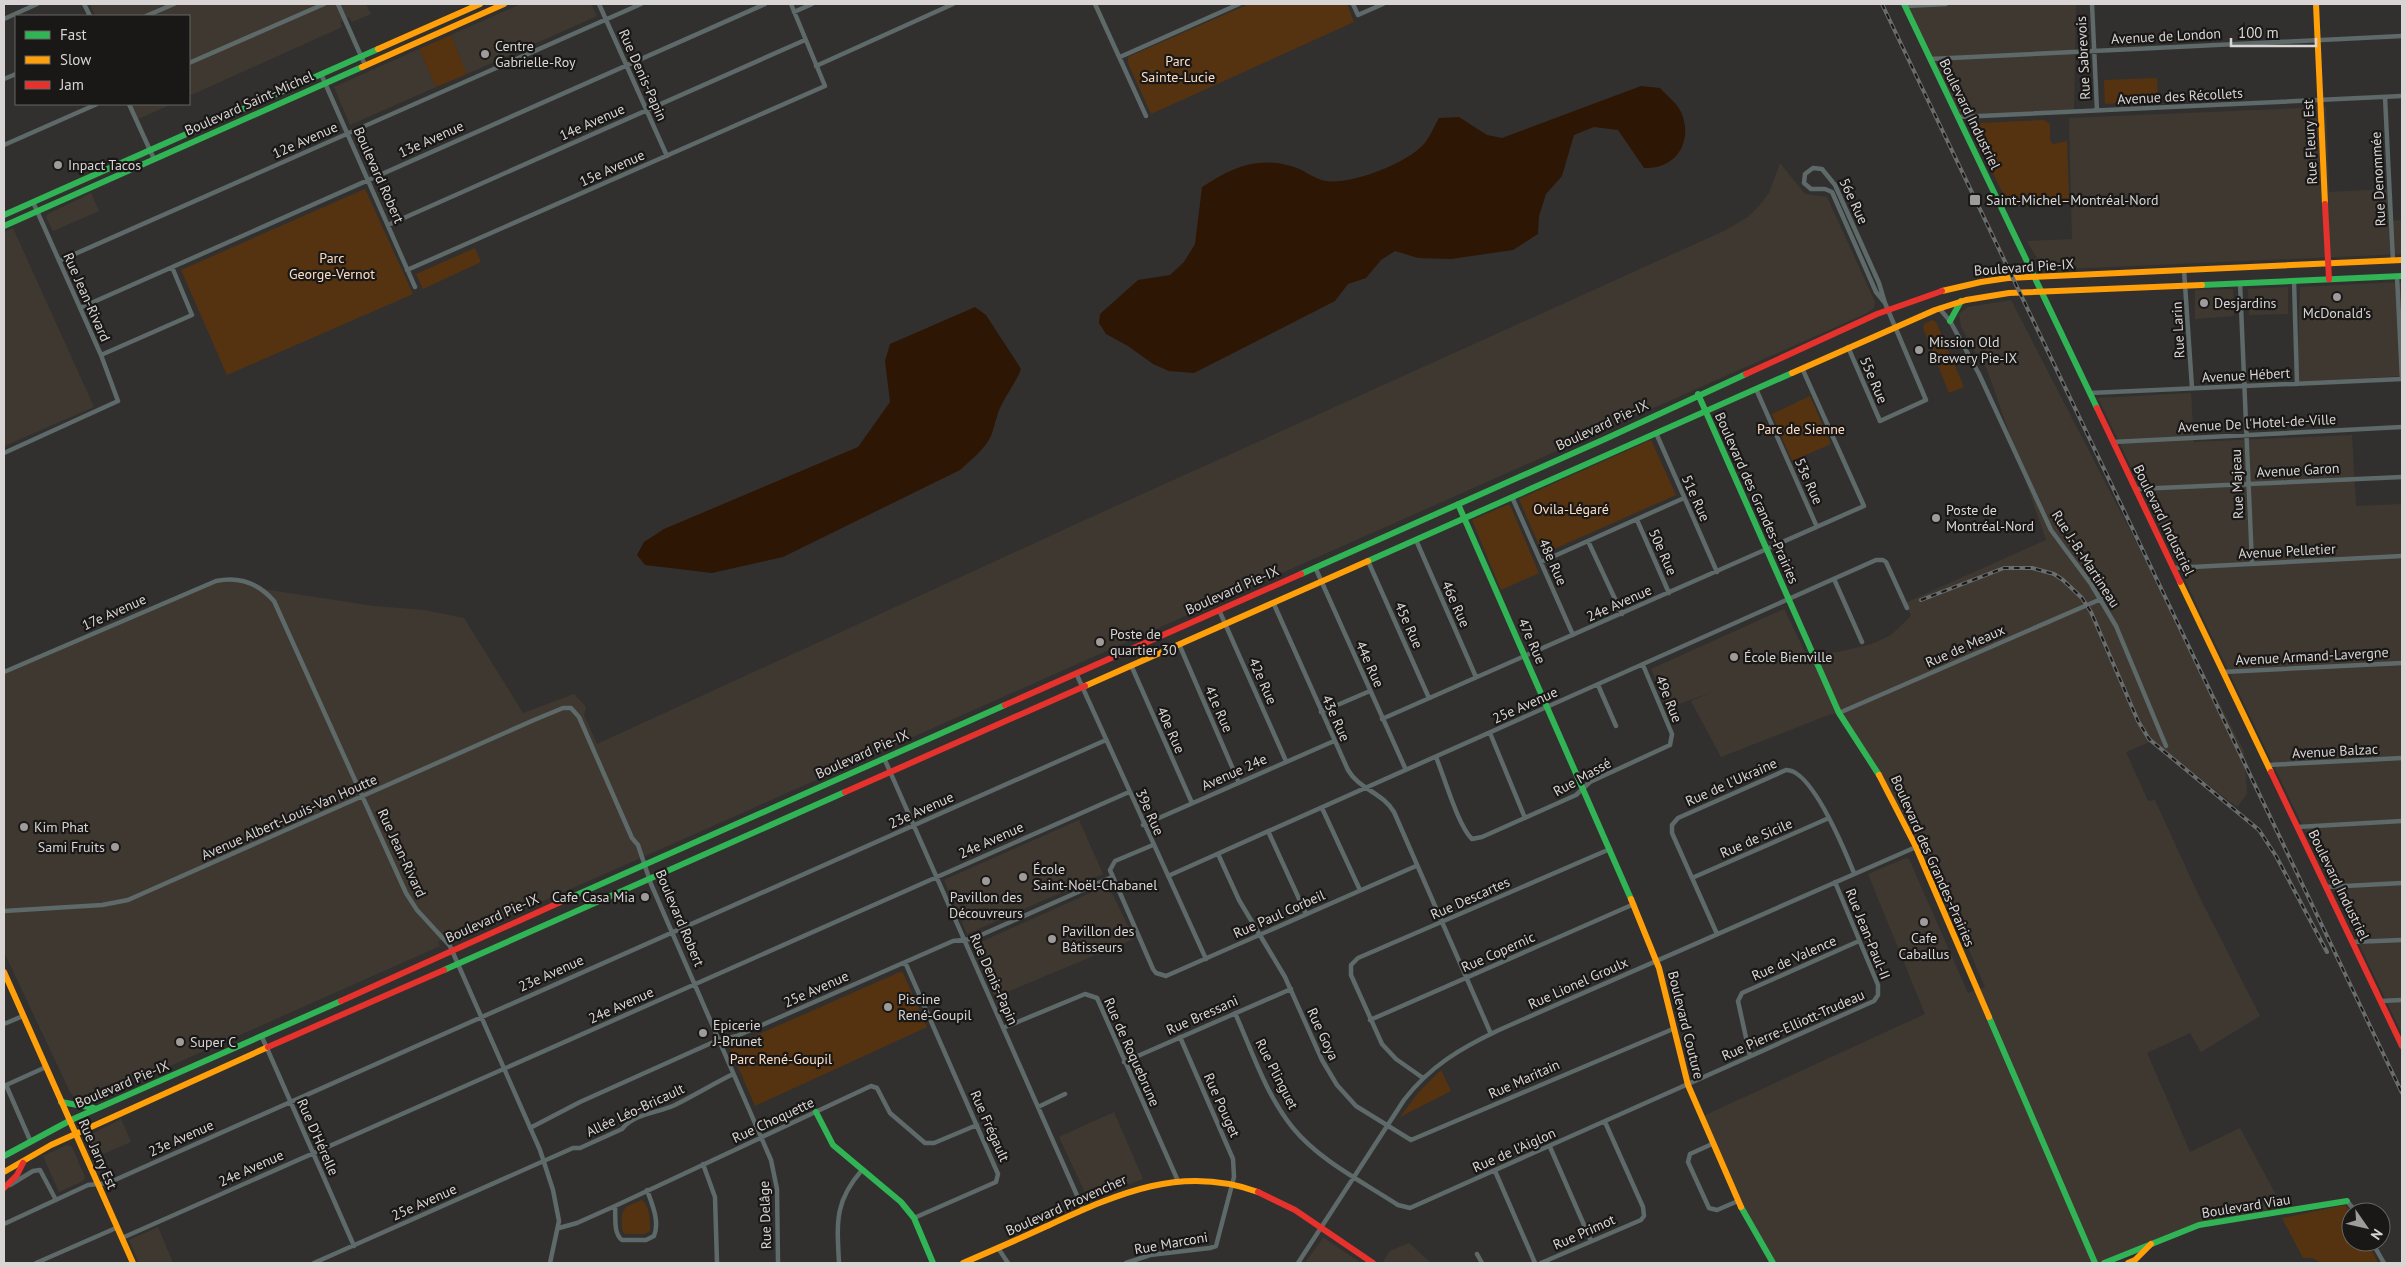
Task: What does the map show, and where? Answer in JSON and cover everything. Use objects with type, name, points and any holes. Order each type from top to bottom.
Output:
[{"type":"main road","name":"Boulevard Saint-Michel","points":[[4,215],[480,4]]},
{"type":"main road","name":"Boulevard Saint-Michel","points":[[4,226],[504,4]]},
{"type":"main road","name":"Rue Fleury Est","points":[[2316,4],[2329,279]]},
{"type":"main road","name":"Boulevard Industriel","points":[[1904,5],[2402,1046]]},
{"type":"main road","name":"Boulevard Pie-IX","points":[[5,1154],[95,1108],[262,1037],[451,950],[1605,439],[1698,394],[1927,294],[1956,286],[1997,279],[2402,260]]},
{"type":"main road","name":"Boulevard Pie-IX","points":[[4,1172],[75,1134],[267,1048],[1939,308],[1961,301],[1993,295],[2400,276]]},
{"type":"main road","points":[[1950,321],[1961,301]]},
{"type":"main road","name":"Boulevard des Grandes-Prairies","points":[[1698,394],[1839,713],[1888,788],[1916,847],[2095,1263]]},
{"type":"main road","name":"47e Rue","points":[[1458,504],[1583,788]]},
{"type":"main road","name":"Boulevard Couture","points":[[1583,788],[1657,961],[1688,1085],[1712,1144],[1738,1200],[1758,1242],[1772,1263]]},
{"type":"main road","name":"Rue Jarry Est","points":[[4,972],[116,1228],[134,1263]]},
{"type":"main road","points":[[61,1102],[95,1108]]},
{"type":"main road","points":[[816,1112],[833,1144],[901,1202],[914,1218],[933,1263]]},
{"type":"main road","points":[[4,1188],[16,1175],[23,1162]]},
{"type":"main road","name":"Boulevard Provencher","points":[[963,1263],[1130,1190],[1178,1181],[1204,1180],[1232,1184],[1279,1201],[1373,1263]]},
{"type":"main road","name":"Boulevard Viau","points":[[2104,1263],[2199,1225],[2347,1201]]},
{"type":"main road","name":"Boulevard Viau","points":[[2128,1263],[2140,1256],[2152,1243]]},
{"type":"street","points":[[4,19],[37,4]]},
{"type":"street","points":[[148,15],[174,4]]},
{"type":"street","points":[[190,63],[324,4]]},
{"type":"street","points":[[338,4],[365,65]]},
{"type":"street","name":"Rue Denis-Papin","points":[[599,4],[666,156]]},
{"type":"street","name":"12e Avenue","points":[[59,261],[642,4]]},
{"type":"street","name":"13e Avenue","points":[[80,308],[626,64],[765,4]]},
{"type":"street","points":[[791,4],[816,66],[953,4]]},
{"type":"street","points":[[794,12],[812,4]]},
{"type":"street","points":[[1095,4],[1146,116]]},
{"type":"street","points":[[1120,57],[1239,4]]},
{"type":"street","points":[[1353,4],[1358,15],[1383,4]]},
{"type":"street","points":[[1904,5],[1946,4]]},
{"type":"street","name":"Rue Sabrevois","points":[[2092,4],[2097,111]]},
{"type":"street","name":"Avenue de London","points":[[1930,58],[2402,36]]},
{"type":"street","name":"14e Avenue","points":[[388,225],[805,40]]},
{"type":"street","name":"15e Avenue","points":[[407,270],[825,86],[816,66]]},
{"type":"street","name":"Boulevard Robert","points":[[321,74],[415,287]]},
{"type":"street","name":"Avenue des Récollets","points":[[1958,117],[2402,96]]},
{"type":"street","name":"Rue Denommée","points":[[2385,97],[2393,261]]},
{"type":"street","points":[[4,145],[95,105]]},
{"type":"street","points":[[129,105],[154,159]]},
{"type":"street","name":"56e Rue","points":[[1880,421],[1926,400],[1888,310],[1876,292],[1832,192],[1825,189],[1811,189],[1804,183],[1805,174],[1811,169],[1822,169],[1835,185],[1882,290],[1884,303]]},
{"type":"street","name":"Rue Jean-Rivard","points":[[4,453],[118,401],[101,355],[33,202]]},
{"type":"street","points":[[101,355],[192,315],[172,267]]},
{"type":"street","name":"Rue Larin","points":[[2184,270],[2187,286],[2192,388]]},
{"type":"street","points":[[2400,276],[2402,379]]},
{"type":"street","points":[[2294,280],[2297,384]]},
{"type":"street","name":"Rue Majeau","points":[[2240,283],[2252,564]]},
{"type":"street","name":"Rue J.-B.-Martineau","points":[[1939,308],[1950,321],[1979,374],[2047,522],[2100,599],[2124,643],[2166,746]]},
{"type":"street","name":"55e Rue","points":[[1848,348],[1880,421]]},
{"type":"street","name":"24e Avenue","points":[[1382,719],[1864,506],[1802,368]]},
{"type":"street","name":"Avenue Hébert","points":[[2090,393],[2402,379]]},
{"type":"street","name":"53e Rue","points":[[1756,388],[1817,527]]},
{"type":"street","name":"Avenue De l'Hotel-de-Ville","points":[[2113,442],[2247,434],[2402,428]]},
{"type":"street","name":"51e Rue","points":[[1656,433],[1716,572]]},
{"type":"street","name":"Avenue Garon","points":[[2136,489],[2402,477]]},
{"type":"street","name":"48e Rue","points":[[1512,497],[1573,635]]},
{"type":"street","points":[[1541,562],[1684,498]]},
{"type":"street","name":"50e Rue","points":[[1636,520],[1669,593]]},
{"type":"street","name":"46e Rue","points":[[1416,540],[1476,677]]},
{"type":"street","points":[[1588,540],[1622,614]]},
{"type":"street","name":"Avenue Pelletier","points":[[2173,568],[2402,556]]},
{"type":"street","name":"25e Avenue","points":[[1168,876],[1880,559],[1888,566],[1907,608]]},
{"type":"street","name":"45e Rue","points":[[1368,561],[1430,698]]},
{"type":"street","name":"44e Rue","points":[[1315,567],[1406,770]]},
{"type":"street","points":[[1834,579],[1862,642]]},
{"type":"street","name":"17e Avenue","points":[[4,672],[207,584],[221,580],[236,580]]},
{"type":"street","name":"Rue Jean-Rivard","points":[[236,580],[262,589],[280,609],[410,901],[451,950],[544,1162],[554,1196],[559,1228],[550,1263]]},
{"type":"street","name":"Rue de Meaux","points":[[1839,713],[2100,599]]},
{"type":"street","name":"43e Rue","points":[[1273,602],[1350,775],[1391,807],[1491,1034]]},
{"type":"street","name":"42e Rue","points":[[1218,610],[1286,762]]},
{"type":"street","name":"41e Rue","points":[[1179,644],[1239,783]]},
{"type":"street","name":"Avenue Armand-Lavergne","points":[[2223,672],[2402,663]]},
{"type":"street","name":"40e Rue","points":[[1130,665],[1192,803]]},
{"type":"street","name":"49e Rue","points":[[1643,665],[1672,734],[1672,742]]},
{"type":"street","name":"39e Rue","points":[[1076,673],[1206,959]]},
{"type":"street","points":[[1598,685],[1616,726]]},
{"type":"street","points":[[1321,712],[1370,691]]},
{"type":"street","name":"Avenue Albert-Louis-Van Houtte","points":[[4,911],[102,905],[128,900],[561,708],[567,707],[573,710]]},
{"type":"street","name":"Boulevard Robert","points":[[573,710],[579,717],[632,838],[638,845],[648,879],[762,1137]]},
{"type":"street","points":[[1490,733],[1525,818]]},
{"type":"street","name":"23e Avenue","points":[[4,1224],[88,1185],[108,1183],[1106,740]]},
{"type":"street","name":"Avenue 24e","points":[[1144,825],[1334,741]]},
{"type":"street","name":"Rue Massé","points":[[1436,757],[1457,810],[1472,839],[1482,837],[1576,795],[1590,782],[1667,748],[1672,742]]},
{"type":"street","name":"Rue Denis-Papin","points":[[884,758],[1083,1209]]},
{"type":"street","name":"Avenue Balzac","points":[[2268,766],[2402,758]]},
{"type":"street","name":"Rue de l'Ukraine","points":[[1692,878],[1672,833],[1672,824],[1678,818],[1786,770],[1794,770],[1802,778],[1829,818]]},
{"type":"street","name":"24e Avenue","points":[[122,1238],[1129,792]]},
{"type":"street","points":[[1322,808],[1360,890]]},
{"type":"street","points":[[1829,818],[1854,873]]},
{"type":"street","name":"Rue de Sicile","points":[[1692,878],[1829,818]]},
{"type":"street","points":[[2297,827],[2402,821]]},
{"type":"street","points":[[1268,831],[1306,914]]},
{"type":"street","points":[[1112,877],[1110,867],[1115,861],[1153,845]]},
{"type":"street","name":"Rue Lionel Groulx","points":[[1298,1263],[1387,1125],[1423,1078],[1448,1057],[1491,1034],[1916,847]]},
{"type":"street","name":"Rue Descartes","points":[[1370,1020],[1351,975],[1351,965],[1358,958],[1610,849]]},
{"type":"street","points":[[1218,854],[1239,900],[1260,935]]},
{"type":"street","name":"Rue Paul Corbeil","points":[[1112,877],[1154,969],[1160,976],[1166,976],[1416,866]]},
{"type":"street","name":"25e Avenue","points":[[530,1128],[580,1102],[718,1040],[737,1036],[954,941],[972,939],[1112,877]]},
{"type":"street","points":[[1692,878],[1717,934]]},
{"type":"street","name":"Rue Jean-Paul-II","points":[[1835,882],[1878,985],[1878,996]]},
{"type":"street","points":[[2326,887],[2402,883]]},
{"type":"street","name":"Rue Copernic","points":[[1370,1020],[1634,904]]},
{"type":"street","name":"Rue Goya","points":[[1260,935],[1291,989],[1322,1060],[1337,1085],[1356,1106],[1387,1125]]},
{"type":"street","points":[[2353,942],[2402,940]]},
{"type":"street","name":"Rue de Valence","points":[[1750,1056],[1738,1001],[1742,993],[1859,941]]},
{"type":"street","name":"Rue Frégault","points":[[905,962],[998,1174],[996,1182],[914,1218]]},
{"type":"street","name":"Rue Bressani","points":[[1124,1062],[1291,989]]},
{"type":"street","name":"Rue de Roquebrune","points":[[1003,1028],[1080,996],[1092,995],[1100,1004],[1178,1181]]},
{"type":"street","name":"Rue Pierre-Elliott-Trudeau","points":[[1688,1085],[1870,1004],[1878,996]]},
{"type":"street","points":[[2381,1001],[2402,1000]]},
{"type":"street","name":"Rue Plinguet","points":[[1235,1013],[1272,1096],[1286,1118],[1314,1148],[1354,1176]]},
{"type":"street","points":[[4,1024],[23,1016]]},
{"type":"street","points":[[1370,1020],[1388,1052],[1423,1078]]},
{"type":"street","name":"Rue Maritain","points":[[1387,1125],[1409,1139],[1415,1140],[1673,1028]]},
{"type":"street","name":"Rue D'Hérelle","points":[[262,1037],[354,1246]]},
{"type":"street","name":"Rue Pouget","points":[[1180,1037],[1233,1159],[1235,1169],[1232,1184]]},
{"type":"street","points":[[30,1140],[5,1086],[46,1067]]},
{"type":"street","name":"Allée Léo-Bricault","points":[[544,1162],[622,1129],[626,1123],[653,1111],[664,1110],[733,1074]]},
{"type":"street","name":"Rue de l'Aiglon","points":[[1354,1176],[1402,1207],[1410,1208],[1688,1085]]},
{"type":"street","name":"Rue Choquette","points":[[559,1228],[615,1206],[646,1190],[875,1086],[895,1118],[925,1143],[934,1143],[977,1125]]},
{"type":"street","points":[[1038,1107],[1065,1094]]},
{"type":"street","name":"Rue Primot","points":[[1542,1263],[1636,1222],[1644,1216],[1643,1207],[1605,1122]]},
{"type":"street","name":"Rue Delâge","points":[[762,1137],[771,1160],[777,1189],[778,1263]]},
{"type":"street","points":[[1712,1144],[1692,1152],[1688,1156],[1688,1162],[1709,1208],[1717,1210],[1738,1200]]},
{"type":"street","points":[[1550,1147],[1591,1241]]},
{"type":"street","name":"25e Avenue","points":[[314,1263],[544,1162]]},
{"type":"street","points":[[703,1164],[715,1197],[717,1263]]},
{"type":"street","points":[[4,1188],[33,1171],[40,1170],[56,1200]]},
{"type":"street","points":[[839,1263],[837,1222],[839,1208],[847,1190],[862,1170]]},
{"type":"street","points":[[1495,1171],[1535,1263]]},
{"type":"street","name":"Rue Marconi","points":[[1129,1263],[1150,1255],[1216,1246],[1232,1184]]},
{"type":"street","points":[[615,1206],[616,1232],[619,1238],[650,1239],[654,1236],[656,1227],[654,1212],[646,1190]]},
{"type":"street","points":[[36,1263],[116,1228]]},
{"type":"street","points":[[998,1248],[1008,1263]]},
{"type":"street","points":[[2378,1252],[2384,1263]]},
{"type":"street","points":[[1477,1254],[1482,1263]]},
{"type":"shaded area","points":[[90,4],[366,4],[371,14],[352,22],[349,17],[340,22],[342,27],[190,96],[190,15],[95,15]]},
{"type":"shaded area","name":"Centre Gabrielle-Roy","points":[[521,4],[591,4],[597,16],[467,74],[451,35]]},
{"type":"shaded area","points":[[1904,4],[2076,4],[2074,112],[1958,117]]},
{"type":"shaded area","points":[[419,49],[436,87],[350,125],[334,87]]},
{"type":"shaded area","points":[[1641,86],[1660,88],[1681,112],[1685,133],[1679,152],[1665,164],[1644,168],[1618,130],[1594,127],[1574,135],[1562,176],[1546,194],[1539,216],[1538,234],[1513,250],[1451,259],[1418,258],[1395,251],[1381,260],[1366,278],[1348,284],[1335,301],[1194,373],[1169,371],[1153,364],[1128,346],[1106,334],[1099,323],[1100,314],[1138,280],[1170,275],[1184,262],[1195,244],[1202,187],[1234,169],[1255,163],[1278,163],[1295,167],[1326,181],[1350,180],[1392,165],[1416,151],[1424,144],[1439,118],[1459,117],[1487,135],[1502,138]]},
{"type":"shaded area","points":[[130,105],[170,105],[136,120]]},
{"type":"shaded area","points":[[2326,107],[2329,192],[2387,189],[2390,221],[2402,220],[2402,254],[2044,270],[2027,241],[2072,239],[2069,118]]},
{"type":"shaded area","points":[[1780,163],[1805,194],[1827,197],[1875,302],[1874,308],[1865,314],[609,872],[458,938],[453,934],[438,942],[440,946],[98,1098],[81,1102],[71,1094],[4,952],[4,672],[216,581],[236,580],[262,589],[374,606],[424,610],[464,618],[523,713],[574,694],[586,707],[584,715],[597,744],[1085,520],[1724,231],[1748,217],[1759,206],[1769,193]]},
{"type":"shaded area","points":[[91,193],[99,211],[53,231],[46,217],[48,214]]},
{"type":"shaded area","points":[[13,228],[94,407],[4,446],[4,232]]},
{"type":"shaded area","points":[[2402,282],[2402,376],[2297,382],[2300,287]]},
{"type":"shaded area","points":[[2288,287],[2288,314],[2249,315],[2248,289]]},
{"type":"shaded area","points":[[2233,289],[2234,316],[2195,319],[2195,290]]},
{"type":"shaded area","points":[[2011,300],[2244,751],[2247,794],[2237,807],[2152,741],[2126,752],[2148,801],[2155,800],[2198,894],[2260,1016],[2201,1052],[2190,1033],[2147,1053],[2190,1152],[2240,1128],[2285,1212],[2199,1225],[2104,1263],[1776,1263],[1747,1220],[1701,1117],[1925,1014],[1868,874],[1906,858],[1909,859],[1968,993],[1985,987],[1925,848],[1916,847],[1904,818],[1839,714],[1831,714],[1721,757],[1691,701],[1713,692],[1668,708],[1651,669],[1784,609],[1806,654],[1838,652],[1872,644],[1891,635],[1911,616],[1905,603],[2046,540],[1987,369],[1972,348],[1961,326],[1959,314],[1968,307]]},
{"type":"shaded area","points":[[975,307],[986,315],[1021,369],[1001,406],[988,441],[960,470],[783,557],[712,573],[645,565],[637,555],[644,542],[664,529],[858,447],[890,402],[885,361],[890,344]]},
{"type":"shaded area","points":[[2191,393],[2194,442],[2352,435],[2356,506],[2402,504],[2402,1034],[2098,398]]},
{"type":"shaded area","name":"École Saint-Noël-Chabanel","points":[[1079,820],[1103,874],[967,934],[944,880]]},
{"type":"shaded area","name":"École Saint-Noël-Chabanel","points":[[1108,885],[1134,939],[995,997],[974,945]]},
{"type":"shaded area","points":[[1114,1112],[1143,1179],[1088,1199],[1059,1137]]},
{"type":"shaded area","points":[[121,1119],[131,1142],[94,1158],[86,1137]]},
{"type":"shaded area","points":[[67,1145],[72,1147],[85,1177],[83,1181],[59,1192],[43,1156]]},
{"type":"shaded area","points":[[158,1227],[173,1263],[139,1263],[129,1240]]},
{"type":"shaded area","points":[[1324,1238],[1361,1263],[1305,1263]]},
{"type":"shaded area","points":[[1409,1243],[1431,1263],[1383,1262],[1390,1251]]},
{"type":"green space","name":"Parc Sainte-Lucie","points":[[1249,4],[1347,4],[1354,22],[1151,114],[1128,63],[1128,57]]},
{"type":"green space","points":[[451,35],[467,74],[436,87],[419,49]]},
{"type":"green space","points":[[2157,78],[2158,101],[2105,104],[2104,80]]},
{"type":"green space","points":[[2044,120],[2050,124],[2050,140],[2053,144],[2067,141],[2069,196],[2071,196],[2069,204],[2009,206],[1973,132],[1973,128],[1981,123]]},
{"type":"green space","name":"Parc George-Vernot","points":[[365,189],[413,294],[227,375],[181,270]]},
{"type":"green space","name":"Parc George-Vernot","points":[[475,248],[481,262],[423,289],[416,274]]},
{"type":"green space","points":[[1932,320],[1936,322],[1964,387],[1949,393],[1923,328],[1924,324]]},
{"type":"green space","name":"Parc de Sienne","points":[[1810,396],[1831,444],[1792,461],[1772,414]]},
{"type":"green space","name":"Ovila-Légaré","points":[[1651,440],[1676,495],[1543,554],[1519,499]]},
{"type":"green space","name":"Ovila-Légaré","points":[[1510,505],[1539,573],[1501,590],[1472,520]]},
{"type":"green space","name":"Parc René-Goupil","points":[[900,972],[903,973],[927,1027],[755,1106],[730,1048],[732,1046]]},
{"type":"green space","points":[[1441,1070],[1451,1091],[1400,1117],[1418,1093]]},
{"type":"green space","points":[[642,1200],[648,1210],[650,1231],[645,1234],[625,1234],[622,1227],[624,1210]]},
{"type":"green space","points":[[2341,1206],[2341,1252],[2372,1252],[2378,1263],[2321,1263],[2313,1258],[2303,1258],[2282,1218]]},
{"type":"railway","points":[[1882,4],[2402,1093]]},
{"type":"railway","points":[[1921,600],[2004,568],[2032,568],[2054,574],[2063,580],[2082,598],[2091,612],[2138,721],[2149,739],[2259,830],[2276,856],[2327,952]]},
{"type":"traffic: fast","points":[[1904,4],[2097,408]]},
{"type":"traffic: fast","points":[[4,215],[378,49]]},
{"type":"traffic: fast","points":[[4,226],[362,67]]},
{"type":"traffic: fast","points":[[2202,285],[2402,276]]},
{"type":"traffic: fast","points":[[1950,321],[1961,301]]},
{"type":"traffic: fast","points":[[1368,561],[1792,373]]},
{"type":"traffic: fast","points":[[1301,574],[1746,374]]},
{"type":"traffic: fast","points":[[1698,394],[1839,713],[1879,775]]},
{"type":"traffic: fast","points":[[1458,504],[1631,899]]},
{"type":"traffic: fast","points":[[565,900],[1005,705]]},
{"type":"traffic: fast","points":[[444,970],[845,792]]},
{"type":"traffic: fast","points":[[4,1156],[71,1120],[341,1001]]},
{"type":"traffic: fast","points":[[1989,1017],[2095,1263]]},
{"type":"traffic: fast","points":[[61,1102],[94,1108]]},
{"type":"traffic: fast","points":[[816,1112],[833,1145],[901,1202],[914,1218],[933,1263]]},
{"type":"traffic: fast","points":[[2104,1263],[2199,1225],[2347,1201]]},
{"type":"traffic: fast","points":[[1741,1207],[1773,1263]]},
{"type":"traffic: slow","points":[[378,49],[480,4]]},
{"type":"traffic: slow","points":[[362,67],[504,4]]},
{"type":"traffic: slow","points":[[2316,4],[2325,204]]},
{"type":"traffic: slow","points":[[1942,291],[2008,278],[2402,260]]},
{"type":"traffic: slow","points":[[1792,373],[1935,310],[1966,300],[2009,293],[2202,285]]},
{"type":"traffic: slow","points":[[1085,686],[1368,561]]},
{"type":"traffic: slow","points":[[2180,582],[2271,772]]},
{"type":"traffic: slow","points":[[1879,775],[1916,847],[1989,1017]]},
{"type":"traffic: slow","points":[[1631,899],[1659,968],[1688,1085],[1741,1207]]},
{"type":"traffic: slow","points":[[4,972],[133,1263]]},
{"type":"traffic: slow","points":[[4,1172],[51,1145],[268,1047]]},
{"type":"traffic: slow","points":[[963,1263],[1099,1203],[1150,1187],[1176,1182],[1202,1181],[1230,1184],[1258,1192]]},
{"type":"traffic: slow","points":[[2128,1263],[2135,1260],[2151,1244]]},
{"type":"traffic: jam","points":[[2325,204],[2329,279]]},
{"type":"traffic: jam","points":[[1746,374],[1877,314],[1942,291]]},
{"type":"traffic: jam","points":[[2097,408],[2180,582]]},
{"type":"traffic: jam","points":[[1005,705],[1301,574]]},
{"type":"traffic: jam","points":[[845,792],[1085,686]]},
{"type":"traffic: jam","points":[[2271,772],[2402,1046]]},
{"type":"traffic: jam","points":[[341,1001],[565,900]]},
{"type":"traffic: jam","points":[[268,1047],[444,970]]},
{"type":"traffic: jam","points":[[4,1188],[17,1175],[23,1163]]},
{"type":"traffic: jam","points":[[1258,1192],[1295,1210],[1373,1263]]},
{"type":"place","name":"Centre Gabrielle-Roy","points":[[485,54]]},
{"type":"place","name":"Inpact Tacos","points":[[58,165]]},
{"type":"place","name":"Saint-Michel–Montréal-Nord","points":[[1975,200]]},
{"type":"place","name":"McDonald's","points":[[2337,297]]},
{"type":"place","name":"Desjardins","points":[[2204,303]]},
{"type":"place","name":"Mission Old Brewery Pie-IX","points":[[1919,350]]},
{"type":"place","name":"Poste de Montréal-Nord","points":[[1936,518]]},
{"type":"place","name":"Poste de quartier 30","points":[[1100,642]]},
{"type":"place","name":"École Bienville","points":[[1734,657]]},
{"type":"place","name":"Kim Phat","points":[[24,827]]},
{"type":"place","name":"Sami Fruits","points":[[115,847]]},
{"type":"place","name":"École Saint-Noël-Chabanel","points":[[1023,877]]},
{"type":"place","name":"Pavillon des Découvreurs","points":[[986,881]]},
{"type":"place","name":"Cafe Casa Mia","points":[[645,897]]},
{"type":"place","name":"Cafe Caballus","points":[[1924,922]]},
{"type":"place","name":"Pavillon des Bâtisseurs","points":[[1052,939]]},
{"type":"place","name":"Piscine René-Goupil","points":[[888,1007]]},
{"type":"place","name":"Epicerie J-Brunet","points":[[703,1033]]},
{"type":"place","name":"Super C","points":[[180,1042]]}]
